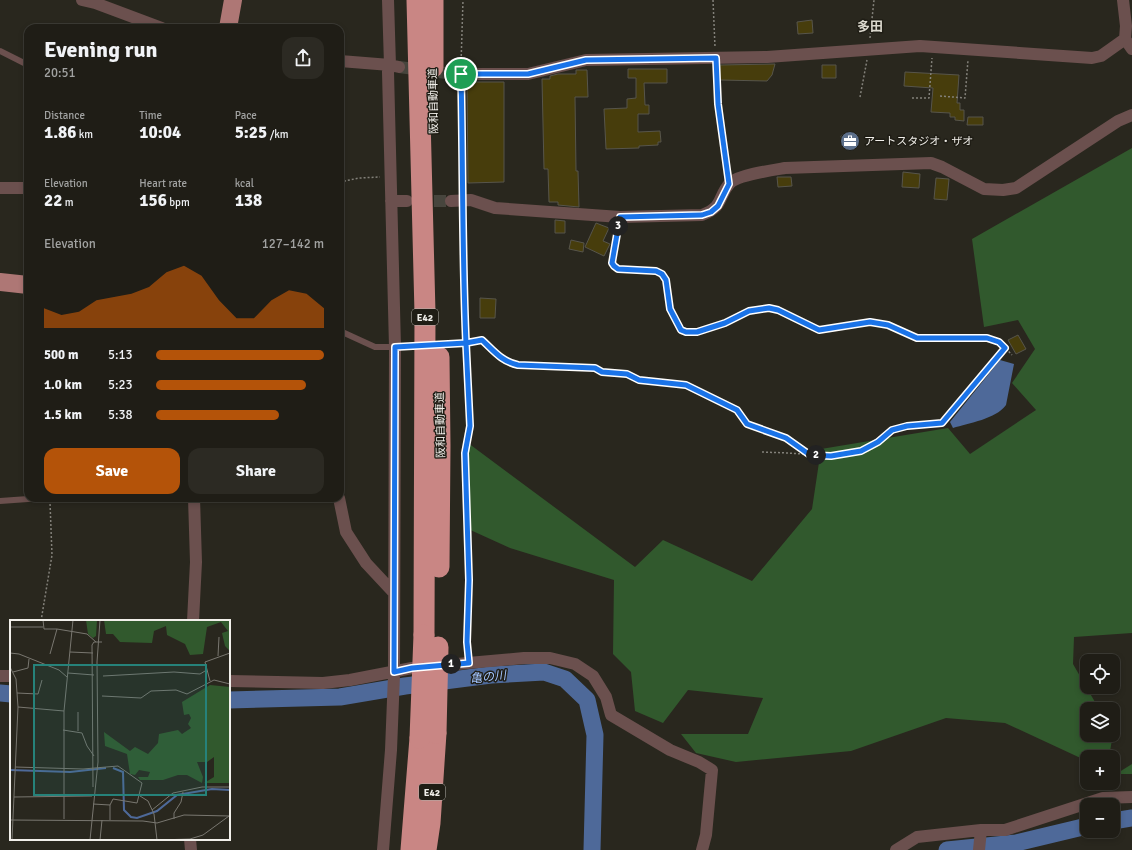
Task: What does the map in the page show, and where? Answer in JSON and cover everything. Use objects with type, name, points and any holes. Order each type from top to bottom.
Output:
[{"type":"highway","name":"阪和自動車道","points":[[417,0],[431,634]]},
{"type":"highway","name":"阪和自動車道","points":[[426,850],[430,823],[428,736],[431,634],[440,446],[433,0]]},
{"type":"highway","name":"阪和自動車道","points":[[411,850],[428,736]]},
{"type":"main road","points":[[229,24],[233,0]]},
{"type":"main road","points":[[0,282],[24,285]]},
{"type":"street","points":[[82,0],[95,3],[151,24]]},
{"type":"street","points":[[388,0],[394,66]]},
{"type":"street","points":[[457,74],[528,74],[586,60],[767,57],[913,47],[933,47],[1092,58],[1101,56],[1129,44],[1123,0]]},
{"type":"street","points":[[344,61],[394,66]]},
{"type":"street","points":[[383,850],[391,750],[394,673],[395,347],[388,72],[394,66]]},
{"type":"street","points":[[451,201],[470,200],[495,208],[620,217],[702,215],[711,212],[718,206],[729,184],[734,180],[771,170],[784,168],[931,163],[942,167],[984,189],[1004,190],[1016,188],[1118,121],[1132,115]]},
{"type":"street","points":[[0,188],[24,188]]},
{"type":"street","points":[[391,201],[407,201]]},
{"type":"street","points":[[193,620],[196,562],[194,502]]},
{"type":"street","points":[[339,502],[346,532],[366,563],[394,592]]},
{"type":"street","points":[[230,680],[323,683],[394,673],[412,668],[524,658],[550,658],[575,664],[593,676],[606,697],[611,715],[670,750],[699,762],[712,770],[706,835],[702,850]]},
{"type":"street","points":[[896,850],[917,837],[1005,830],[1103,798],[1132,797]]},
{"type":"street","points":[[979,850],[981,833]]},
{"type":"street","points":[[190,840],[191,850]]},
{"type":"lane","points":[[0,51],[24,63]]},
{"type":"lane","points":[[344,333],[375,347],[395,347]]},
{"type":"lane","points":[[0,501],[24,499]]},
{"type":"path","points":[[463,0],[457,74],[463,200],[463,272],[470,426],[465,453],[469,580],[467,642],[469,663]]},
{"type":"path","points":[[713,0],[718,104],[729,184]]},
{"type":"path","points":[[912,98],[929,98],[933,47]]},
{"type":"path","points":[[940,96],[965,98],[969,50]]},
{"type":"path","points":[[344,181],[359,178],[390,176]]},
{"type":"path","points":[[620,217],[612,263],[618,269],[656,271],[662,274],[666,280],[670,309],[681,330],[686,332],[697,332],[725,323],[749,311],[769,308],[778,310],[819,330],[870,322],[888,325],[917,338],[987,338],[999,342],[1012,355]]},
{"type":"path","points":[[442,344],[466,343],[482,340],[507,363],[518,365],[595,368],[602,372],[627,374],[639,380],[686,385],[737,410],[747,424],[786,438],[810,455]]},
{"type":"path","points":[[762,452],[788,452],[831,456],[861,451],[878,442],[892,430],[907,426],[942,423],[1005,348]]},
{"type":"path","points":[[41,620],[52,555],[49,502]]},
{"type":"green space","points":[[1132,148],[1132,633],[1074,637],[1073,664],[1080,676],[1080,694],[1090,694],[1095,702],[1080,702],[1080,742],[1112,742],[1110,750],[1080,750],[1080,758],[1005,723],[946,718],[851,751],[736,762],[696,753],[681,734],[748,734],[763,698],[688,690],[663,723],[635,711],[631,672],[613,654],[614,580],[510,548],[466,528],[464,440],[635,567],[663,540],[752,581],[812,509],[821,449],[948,428],[970,454],[1036,410],[1012,383],[1035,349],[1018,320],[984,327],[972,239]]},
{"type":"green space","points":[[1132,764],[1132,774],[1120,774],[1120,772]]},
{"type":"water","points":[[1000,360],[1014,364],[1006,405],[996,414],[953,428],[950,422]]},
{"type":"building","points":[[812,20],[813,33],[798,34],[797,22]]},
{"type":"building","points":[[775,64],[772,75],[767,81],[720,80],[720,65]]},
{"type":"building","points":[[822,65],[836,65],[836,78],[822,78]]},
{"type":"building","points":[[628,69],[667,69],[667,83],[644,83],[645,105],[649,105],[649,114],[638,114],[638,132],[660,131],[661,142],[658,142],[658,145],[639,146],[639,148],[606,149],[604,109],[627,108],[627,99],[636,98],[636,78],[628,78]]},
{"type":"building","points":[[576,70],[587,70],[588,97],[575,97],[576,171],[578,171],[579,207],[558,205],[558,202],[549,202],[548,169],[544,169],[542,79],[550,79],[550,76],[558,74],[576,74]]},
{"type":"building","points":[[905,72],[959,75],[957,103],[960,103],[960,110],[964,110],[964,121],[955,120],[955,117],[950,117],[950,113],[931,112],[933,88],[904,86]]},
{"type":"building","points":[[467,82],[504,82],[504,182],[468,183]]},
{"type":"building","points":[[968,117],[983,117],[983,125],[967,125]]},
{"type":"building","points":[[841,136],[856,136],[857,146],[842,146]]},
{"type":"building","points":[[903,172],[920,174],[919,188],[902,187]]},
{"type":"building","points":[[777,177],[791,177],[792,186],[778,187]]},
{"type":"building","points":[[936,178],[949,179],[947,200],[934,199]]},
{"type":"building","points":[[555,220],[565,221],[565,233],[555,233]]},
{"type":"building","points":[[596,223],[609,228],[603,241],[610,244],[604,256],[585,247]]},
{"type":"building","points":[[571,240],[584,243],[583,252],[569,249]]},
{"type":"building","points":[[480,298],[496,299],[495,318],[480,318]]},
{"type":"building","points":[[1018,335],[1026,349],[1016,354],[1008,340]]},
{"type":"waterway","name":"亀の川","points":[[230,700],[340,697],[405,686],[491,675],[544,672],[565,679],[587,700],[595,735],[592,850]]},
{"type":"waterway","name":"亀の川","points":[[0,693],[10,694]]},
{"type":"waterway","name":"亀の川","points":[[1120,820],[1132,818]]},
{"type":"waterway","name":"亀の川","points":[[947,850],[1016,843],[1080,828]]},
{"type":"tunnel","points":[[399,67],[453,74]]},
{"type":"tunnel","points":[[416,201],[451,201]]},
{"type":"place","name":"アートスタジオ・ザオ","points":[[850,141]]},
{"type":"district","name":"多田","points":[[870,26]]},
{"type":"route","points":[[461,74],[463,272],[466,343],[395,347],[394,672],[412,668],[469,663],[467,642],[469,580],[465,453],[470,426],[466,343],[482,340],[507,363],[518,365],[595,368],[602,372],[627,374],[639,380],[686,385],[737,410],[747,424],[754,428],[786,438],[810,455],[831,456],[861,451],[878,442],[892,430],[907,426],[942,423],[1005,348],[999,342],[987,338],[917,338],[888,325],[870,322],[819,330],[778,310],[769,308],[749,311],[725,323],[697,332],[686,332],[681,330],[670,309],[666,280],[662,274],[656,271],[618,269],[612,263],[620,217],[702,215],[711,212],[718,206],[729,184],[718,104],[716,58],[586,60],[528,74],[461,74]]}]
